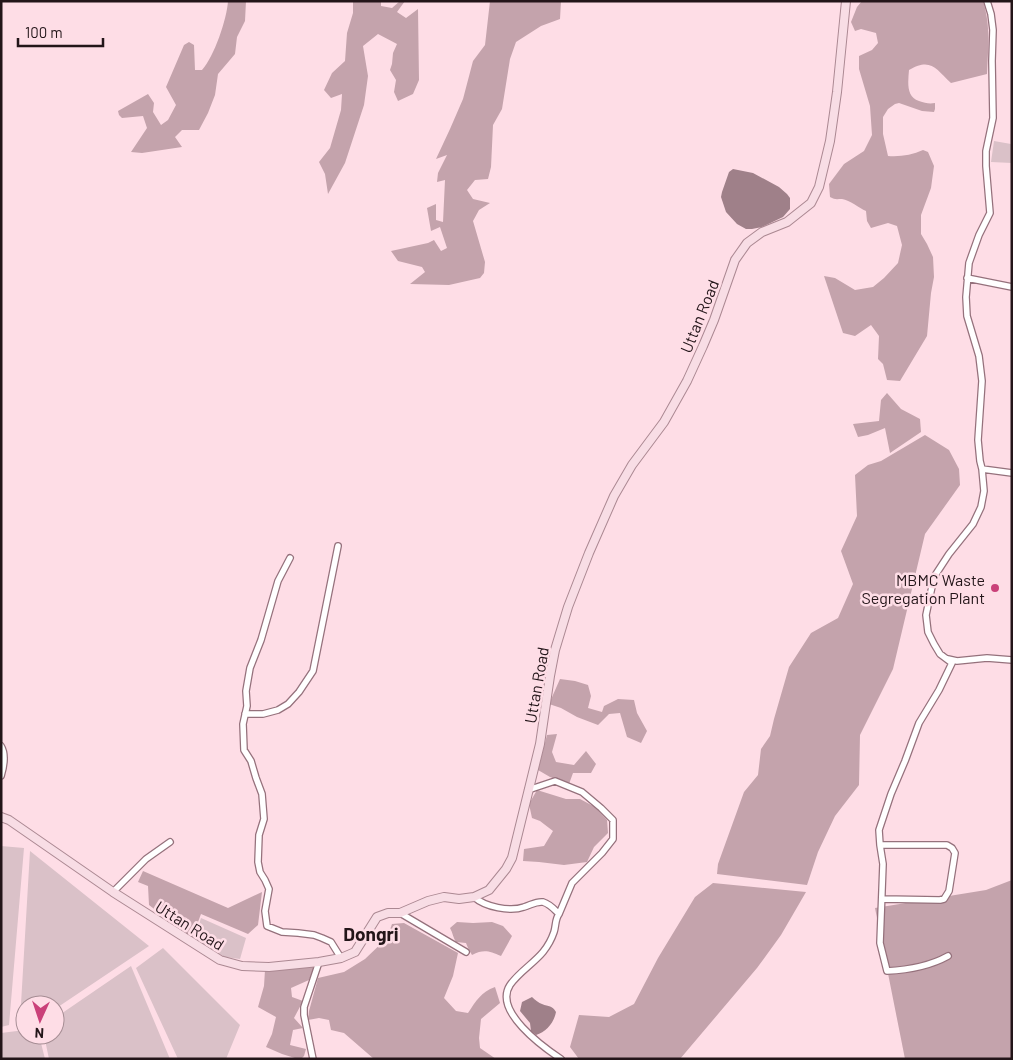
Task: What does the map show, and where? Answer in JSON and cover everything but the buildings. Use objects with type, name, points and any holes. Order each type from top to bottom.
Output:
[{"type":"main road","name":"Uttan Road","points":[[1,817],[9,820],[114,892],[220,960],[242,966],[269,967],[341,958],[355,952],[378,917],[388,913],[400,913],[428,901],[444,897],[458,899],[474,897],[489,890],[506,869],[514,851],[540,744],[550,676],[560,633],[589,553],[614,496],[632,465],[664,422],[687,381],[726,290],[735,260],[747,243],[762,232],[787,222],[811,203],[819,187],[830,142],[846,1]]},
{"type":"street","points":[[987,1],[992,14],[994,30],[992,61],[993,118],[986,151],[990,213],[979,235],[969,263],[967,278],[967,316],[979,356],[982,381],[978,440],[984,491],[981,508],[973,524],[949,554],[934,577],[926,615],[928,632],[940,654],[951,660],[986,658],[1012,660]]},
{"type":"street","points":[[967,278],[1012,287]]},
{"type":"street","points":[[982,469],[1012,473]]},
{"type":"street","points":[[245,714],[263,714],[278,710],[288,704],[299,692],[313,671],[338,546]]},
{"type":"street","points":[[290,558],[278,581],[261,640],[250,668],[246,691],[247,706],[243,724],[244,750],[251,761],[262,794],[264,819],[259,835],[258,862],[260,872],[266,880],[269,889],[265,911],[267,926],[282,932],[322,938],[331,942],[341,958]]},
{"type":"street","points":[[944,656],[952,663],[939,690],[919,723],[882,819],[880,830],[883,864],[880,943],[887,971],[909,969],[941,960],[948,956]]},
{"type":"street","points":[[1,746],[4,751],[1,776]]},
{"type":"street","points":[[528,790],[555,781],[582,792],[613,820],[613,839],[572,883],[557,918],[554,933],[543,952],[509,987],[507,995],[508,1004],[518,1023],[536,1041],[561,1059]]},
{"type":"street","points":[[114,892],[146,859],[170,842]]},
{"type":"street","points":[[880,845],[947,845],[952,848],[954,853],[949,891],[944,899],[882,899]]},
{"type":"street","points":[[474,897],[484,904],[510,909],[541,902],[552,906],[559,914]]},
{"type":"street","points":[[400,913],[466,952]]},
{"type":"street","points":[[313,1059],[304,1007],[319,962]]},
{"type":"shaded area","points":[[228,1],[246,1],[245,21],[237,37],[235,54],[218,74],[215,95],[199,130],[182,130],[175,137],[182,147],[142,153],[131,152],[147,128],[143,116],[122,118],[118,111],[148,94],[154,103],[153,112],[161,125],[168,120],[176,105],[166,87],[184,45],[189,42],[194,45],[195,70],[202,70],[207,64],[219,37]]},
{"type":"shaded area","points":[[353,1],[381,1],[381,6],[392,8],[400,1],[405,1],[397,12],[406,18],[418,9],[419,80],[413,94],[398,101],[394,92],[396,80],[390,70],[393,53],[397,44],[378,34],[363,46],[368,76],[364,105],[345,163],[328,194],[325,174],[319,162],[330,148],[341,110],[342,94],[331,98],[324,90],[332,73],[345,61],[347,33],[353,13]]},
{"type":"shaded area","points":[[490,1],[561,1],[560,19],[541,26],[516,42],[510,59],[502,109],[493,125],[491,167],[488,179],[475,180],[467,190],[473,199],[490,203],[479,210],[473,221],[485,262],[484,273],[480,278],[449,285],[410,284],[425,272],[422,267],[398,261],[391,251],[434,240],[441,251],[447,248],[440,227],[431,231],[427,208],[436,204],[436,220],[443,222],[445,180],[437,182],[438,173],[447,155],[436,159],[463,99],[473,61],[485,45]]},
{"type":"shaded area","points":[[862,1],[983,1],[988,28],[987,74],[951,83],[933,66],[917,66],[909,70],[908,84],[910,93],[919,101],[935,103],[934,112],[922,111],[899,103],[888,109],[883,117],[883,134],[888,156],[906,155],[923,150],[928,152],[934,166],[931,188],[921,215],[921,234],[933,257],[934,277],[927,336],[900,381],[887,380],[883,364],[878,359],[879,336],[871,325],[855,336],[843,333],[824,276],[835,278],[855,290],[873,287],[898,263],[902,245],[897,226],[888,223],[871,228],[867,221],[866,211],[848,201],[830,197],[829,184],[844,164],[864,151],[872,135],[870,106],[859,69],[859,56],[872,50],[878,43],[876,33],[861,29],[855,31],[851,22],[857,7]]},
{"type":"shaded area","points":[[1012,136],[1012,163],[991,162],[994,141],[1011,144]]},
{"type":"shaded area","points":[[733,169],[753,173],[779,187],[790,198],[790,209],[783,217],[762,227],[746,229],[737,224],[726,212],[721,197],[729,172]]},
{"type":"shaded area","points":[[887,393],[901,409],[920,419],[921,432],[890,453],[885,428],[858,437],[853,424],[879,421],[881,400]]},
{"type":"shaded area","points":[[925,435],[949,450],[959,469],[960,485],[925,534],[893,669],[860,735],[859,785],[835,816],[818,852],[807,885],[717,874],[718,864],[744,792],[758,775],[761,749],[770,736],[789,667],[811,633],[838,618],[853,584],[841,551],[857,516],[855,475],[868,465],[881,461]]},
{"type":"shaded area","points":[[560,679],[588,685],[591,696],[588,708],[602,712],[604,706],[618,699],[634,700],[637,713],[647,731],[641,743],[627,737],[620,713],[609,714],[598,725],[549,704]]},
{"type":"shaded area","points":[[557,734],[552,752],[556,762],[574,765],[586,751],[596,764],[591,773],[573,773],[569,784],[538,770],[547,735]]},
{"type":"shaded area","points":[[537,790],[566,799],[580,799],[595,807],[607,820],[608,833],[594,847],[587,862],[564,865],[523,861],[524,849],[544,846],[553,831],[540,821],[532,818],[529,804]]},
{"type":"shaded area","points":[[1,846],[24,848],[9,1025],[1,1027]]},
{"type":"shaded area","points":[[30,851],[149,946],[65,1002],[65,995],[22,995]]},
{"type":"shaded area","points":[[143,871],[228,908],[262,892],[258,925],[248,934],[201,914],[192,938],[149,905],[148,886],[138,882]]},
{"type":"shaded area","points":[[1012,880],[1012,1059],[905,1059],[875,908],[986,890]]},
{"type":"shaded area","points":[[713,883],[806,892],[781,935],[757,968],[680,1059],[579,1059],[570,1047],[579,1015],[609,1017],[634,1004],[658,958],[695,897]]},
{"type":"shaded area","points":[[201,918],[246,938],[240,959],[225,957],[194,940]]},
{"type":"shaded area","points":[[457,922],[492,922],[503,926],[512,936],[501,956],[486,951],[472,955],[466,943],[456,942],[454,939],[450,928]]},
{"type":"shaded area","points":[[404,923],[458,953],[453,976],[444,998],[456,1011],[468,1013],[482,994],[495,987],[500,1003],[481,1019],[479,1038],[480,1048],[496,1059],[374,1059],[344,1033],[331,1030],[329,1020],[319,1018],[308,1020],[318,978],[344,972],[365,959],[387,938],[392,924]]},
{"type":"shaded area","points":[[163,948],[240,1025],[226,1059],[178,1059],[136,968]]},
{"type":"shaded area","points":[[316,964],[309,980],[291,988],[292,997],[303,1001],[294,1018],[303,1028],[293,1030],[290,1045],[306,1049],[304,1056],[298,1059],[266,1047],[272,1034],[276,1017],[258,1007],[264,986],[265,970]]},
{"type":"shaded area","points":[[131,966],[170,1059],[49,1059],[46,1045],[65,1045],[65,1011]]},
{"type":"shaded area","points":[[532,997],[540,1003],[552,1007],[556,1012],[549,1026],[543,1032],[536,1035],[531,1031],[530,1023],[520,1011],[522,1002]]},
{"type":"shaded area","points":[[15,1031],[15,1045],[42,1045],[45,1059],[1,1059],[1,1033]]},
{"type":"place","name":"MBMC Waste Segregation Plant","points":[[995,588]]},
{"type":"district","name":"Dongri","points":[[371,933]]}]
